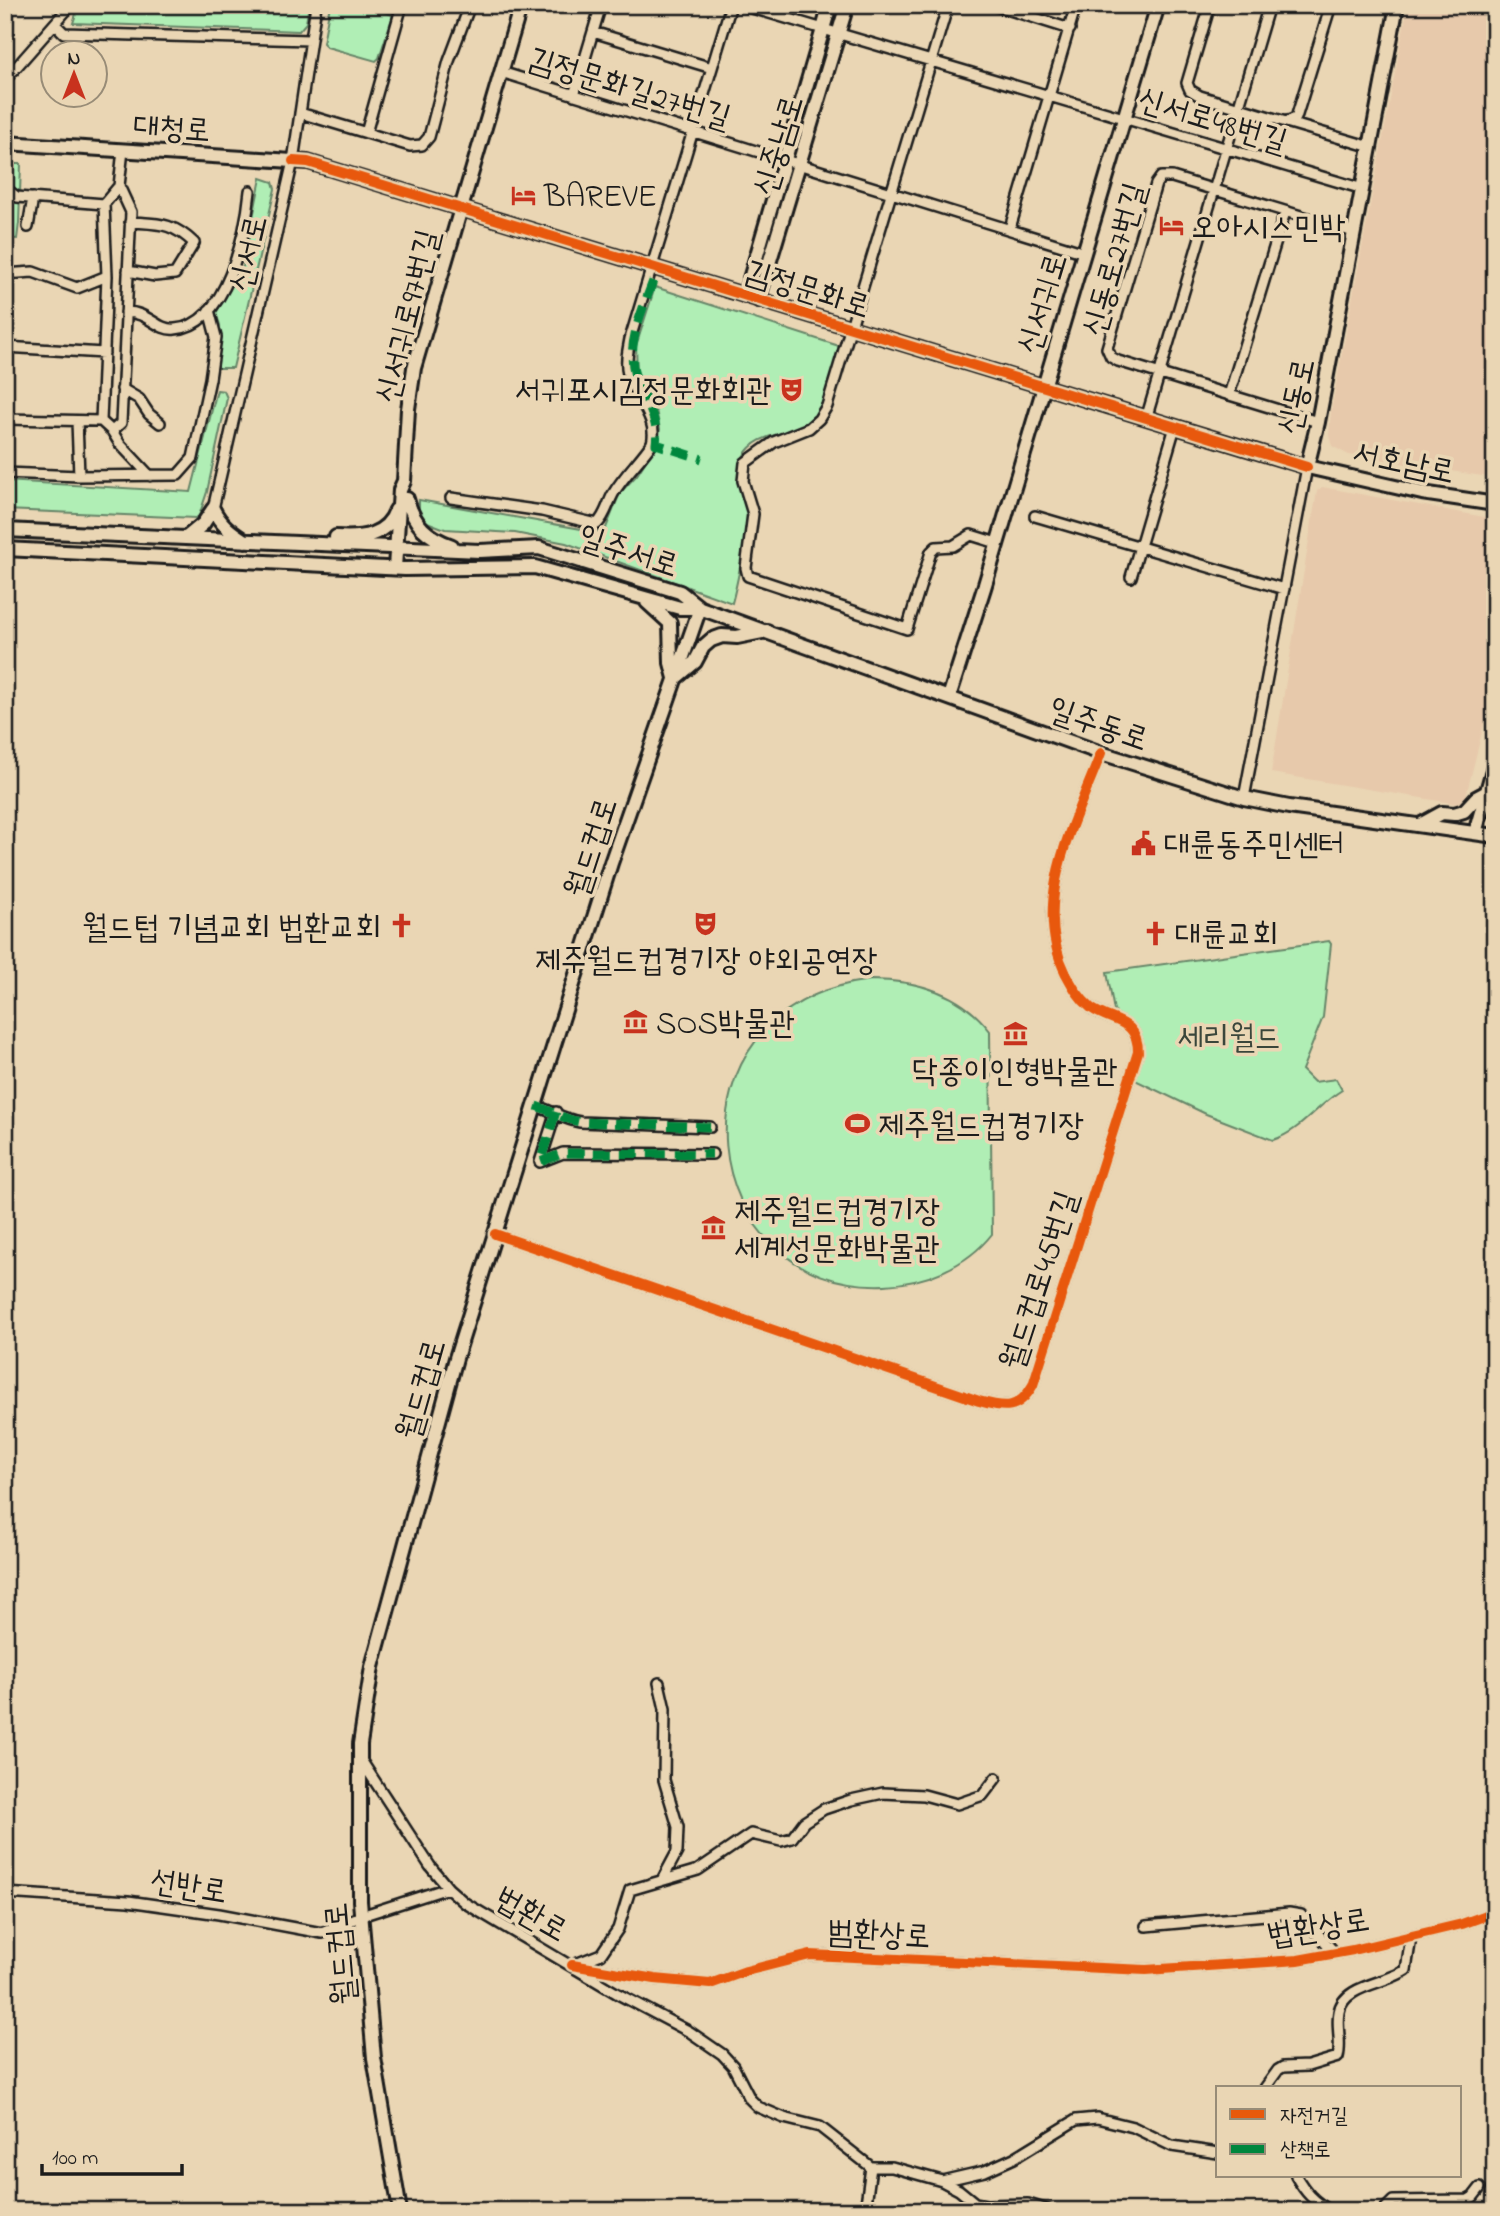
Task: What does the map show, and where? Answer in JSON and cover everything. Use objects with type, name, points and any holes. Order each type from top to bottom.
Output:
[{"type":"main road","name":"신서귀로97번길","points":[[400,568],[408,409],[414,368],[521,5]]},
{"type":"main road","name":"신중남로","points":[[745,296],[830,5]]},
{"type":"main road","name":"신중남로","points":[[758,300],[847,5]]},
{"type":"main road","name":"신서귀로","points":[[949,696],[1158,5]]},
{"type":"main road","name":"신동로","points":[[1307,467],[1318,422],[1397,5]]},
{"type":"main road","name":"대청로","points":[[5,143],[293,161]]},
{"type":"main road","name":"김정문화로","points":[[293,161],[307,162],[1307,467]]},
{"type":"main road","name":"서호남로","points":[[1307,467],[1422,494],[1493,503]]},
{"type":"main road","points":[[310,544],[327,537],[370,535],[385,529],[404,499]]},
{"type":"main road","points":[[404,499],[415,523],[426,533],[453,547],[480,551]]},
{"type":"main road","points":[[186,538],[203,524],[214,509]]},
{"type":"main road","points":[[214,509],[219,521],[246,541]]},
{"type":"main road","name":"일주서로","points":[[5,530],[480,551],[539,548],[680,592],[700,608]]},
{"type":"main road","name":"일주서로","points":[[5,549],[400,568],[535,567],[680,608],[700,608]]},
{"type":"main road","points":[[643,598],[670,623],[671,663],[675,678],[695,662],[703,647],[711,640],[722,636],[737,637],[767,631]]},
{"type":"main road","name":"일주동로","points":[[700,608],[1101,753],[1244,798],[1289,807],[1495,836]]},
{"type":"main road","name":"월드컵로","points":[[400,2211],[374,2058],[361,1916],[360,1758],[363,1714],[385,1617],[456,1358],[611,863],[700,608]]},
{"type":"main road","points":[[1475,833],[1495,763]]},
{"type":"main road","points":[[1487,792],[1495,811]]},
{"type":"main road","points":[[1420,825],[1442,813],[1464,811],[1476,798],[1487,792]]},
{"type":"street","points":[[5,80],[71,5]]},
{"type":"street","name":"신서로","points":[[214,509],[293,161],[316,5]]},
{"type":"street","points":[[366,133],[402,5]]},
{"type":"street","points":[[300,113],[410,146],[417,147],[425,142],[429,137],[449,61],[470,5]]},
{"type":"street","points":[[574,95],[601,5]]},
{"type":"street","points":[[451,498],[542,511],[597,524],[604,516],[611,496],[649,448],[654,438],[649,416],[628,374],[626,364],[633,327],[731,5]]},
{"type":"street","name":"신서로48번길","points":[[742,5],[1363,189]]},
{"type":"street","points":[[850,328],[948,5]]},
{"type":"street","points":[[994,5],[1070,29]]},
{"type":"street","points":[[1010,228],[1076,5]]},
{"type":"street","points":[[1210,5],[1187,83],[1190,90],[1200,96],[1238,108],[1371,147]]},
{"type":"street","points":[[1146,419],[1269,5]]},
{"type":"street","points":[[1286,122],[1296,118],[1331,5]]},
{"type":"street","points":[[55,24],[64,33],[310,40]]},
{"type":"street","points":[[593,32],[712,68]]},
{"type":"street","name":"김정문화길27번길","points":[[501,72],[1084,253]]},
{"type":"street","points":[[101,421],[107,276],[104,204],[118,186],[123,150]]},
{"type":"street","name":"신동로27번길","points":[[1318,422],[1111,357],[1108,344],[1159,178],[1172,177],[1354,232]]},
{"type":"street","points":[[112,431],[121,423],[131,212],[118,186]]},
{"type":"street","points":[[5,188],[16,197],[104,204]]},
{"type":"street","points":[[126,312],[144,315],[163,328],[176,329],[201,319],[216,301],[236,260],[247,222],[250,191]]},
{"type":"street","points":[[28,227],[33,198]]},
{"type":"street","points":[[1229,395],[1285,212]]},
{"type":"street","points":[[128,271],[155,276],[176,274],[194,243],[181,230],[162,224],[130,222]]},
{"type":"street","points":[[5,274],[33,272],[77,288],[107,276]]},
{"type":"street","points":[[5,472],[79,476],[178,475],[193,458],[210,379],[216,337],[209,310]]},
{"type":"street","name":"김정문화로","points":[[850,328],[827,406],[819,419],[805,431],[774,442],[745,463],[743,481],[753,514],[746,568],[748,576],[907,629],[931,552],[936,547],[953,547],[971,535],[997,544]]},
{"type":"street","points":[[5,347],[104,353]]},
{"type":"street","points":[[122,389],[139,399],[149,414],[160,423]]},
{"type":"street","points":[[5,419],[101,421],[150,476]]},
{"type":"street","points":[[77,421],[79,476]]},
{"type":"street","points":[[1131,577],[1175,427]]},
{"type":"street","name":"신동로","points":[[1244,798],[1307,467]]},
{"type":"street","points":[[1035,516],[1284,589]]},
{"type":"street","name":"월드컵로45번길","points":[[495,1234],[979,1401],[1002,1407],[1010,1406],[1024,1398],[1034,1385],[1138,1052],[1137,1039],[1131,1028],[1093,1009],[1075,992],[1060,962],[1051,924],[1055,882],[1101,753]]},
{"type":"street","points":[[536,1106],[556,1112],[567,1120],[580,1122],[710,1127]]},
{"type":"street","points":[[556,1112],[540,1162],[564,1153],[712,1154]]},
{"type":"street","points":[[659,1683],[665,1709],[664,1780],[678,1827],[677,1852],[662,1880]]},
{"type":"street","name":"법환로","points":[[360,1758],[430,1866],[447,1888],[465,1903],[690,2032],[722,2054],[733,2066],[745,2090],[758,2107],[784,2118],[821,2127],[871,2167]]},
{"type":"street","points":[[572,1965],[601,1954],[618,1929],[631,1890],[698,1870],[751,1834],[781,1841],[792,1838],[804,1822],[824,1809],[883,1793],[924,1795],[957,1804],[983,1795],[996,1778]]},
{"type":"street","name":"선반로","points":[[5,1893],[128,1901],[322,1933],[361,1916],[447,1888]]},
{"type":"street","name":"법환상로","points":[[1146,1970],[1298,1960],[1410,1937],[1462,1924],[1495,1912]]},
{"type":"street","name":"법환상로","points":[[1146,1926],[1289,1913],[1300,1915],[1335,1953]]},
{"type":"street","points":[[1266,2086],[1283,2067],[1308,2066],[1338,2057],[1339,2011],[1346,1997],[1358,1989],[1395,1979],[1406,1970],[1410,1937]]},
{"type":"street","name":"범환상로","points":[[572,1965],[655,1979],[710,1983],[810,1955],[1146,1970]]},
{"type":"street","points":[[942,2181],[985,2171],[1014,2158],[1076,2120],[1097,2118],[1133,2127],[1172,2146],[1216,2153]]},
{"type":"street","points":[[864,2211],[871,2167],[892,2167],[942,2181],[975,2203],[1028,2204],[1051,2211]]},
{"type":"street","points":[[1297,2178],[1307,2194],[1331,2211]]},
{"type":"street","points":[[1384,2211],[1393,2201],[1468,2200],[1480,2188]]},
{"type":"shaded area","points":[[1408,5],[1495,5],[1495,478],[1349,455],[1332,446],[1329,436],[1331,411]]},
{"type":"shaded area","points":[[1322,487],[1495,519],[1495,690],[1491,696],[1466,796],[1457,804],[1271,773],[1317,491]]},
{"type":"green space","points":[[82,5],[309,5],[306,23],[299,31],[73,23]]},
{"type":"green space","points":[[330,5],[363,5],[393,15],[376,61],[327,47],[323,43]]},
{"type":"green space","points":[[5,164],[21,164],[17,239],[5,238]]},
{"type":"green space","points":[[261,178],[273,182],[275,189],[233,368],[218,368],[216,363],[220,325],[216,313],[243,267]]},
{"type":"green space","points":[[655,287],[839,346],[827,391],[815,416],[798,428],[758,441],[743,457],[739,472],[749,518],[732,603],[566,543],[515,533],[445,529],[419,516],[419,500],[604,533],[620,493],[637,475],[658,442],[660,429],[656,410],[637,371],[636,346]]},
{"type":"green space","points":[[217,390],[224,391],[227,398],[207,492],[196,518],[5,510],[5,481],[191,492]]},
{"type":"green space","name":"세리월드","points":[[1329,941],[1331,944],[1323,1017],[1302,1070],[1314,1082],[1336,1079],[1342,1090],[1301,1124],[1273,1140],[1206,1114],[1135,1080],[1141,1037],[1133,1025],[1114,1011],[1107,972]]},
{"type":"green space","name":"제주월드컵경기장","points":[[870,980],[904,983],[937,991],[966,1007],[990,1031],[992,1234],[982,1246],[957,1264],[930,1277],[900,1284],[885,1285],[821,1275],[772,1245],[740,1199],[726,1146],[731,1091],[756,1041],[802,1001]]},
{"type":"marked path","points":[[653,281],[634,337],[634,372],[653,416],[656,444],[702,459]]},
{"type":"marked path","points":[[536,1106],[580,1122],[710,1127]]},
{"type":"marked path","points":[[556,1112],[540,1162],[563,1153],[712,1154]]},
{"type":"cycle path","points":[[293,161],[308,162],[1307,467]]},
{"type":"cycle path","points":[[495,1234],[979,1401],[1004,1406],[1022,1399],[1033,1385],[1138,1052],[1137,1041],[1129,1027],[1099,1013],[1083,1000],[1066,974],[1056,946],[1054,890],[1060,862],[1101,753]]},
{"type":"cycle path","points":[[572,1965],[655,1979],[710,1984],[746,1971],[810,1955],[1146,1970],[1298,1960],[1462,1924],[1495,1912]]},
{"type":"place","name":"BAREVE","points":[[524,195]]},
{"type":"place","name":"오아시스민박","points":[[1171,226]]},
{"type":"place","name":"서귀포시김정문화회관","points":[[792,389]]},
{"type":"place","name":"대륜동주민센터","points":[[1144,843]]},
{"type":"place","name":"제주월드컵경기장 야외공연장","points":[[706,923]]},
{"type":"place","name":"월드텁 기념교회 법환교회","points":[[401,926]]},
{"type":"place","name":"대륜교회","points":[[1155,933]]},
{"type":"place","name":"SOS박물관","points":[[636,1022]]},
{"type":"place","name":"닥종이인형박물관","points":[[1015,1034]]},
{"type":"place","name":"제주월드컵경기장","points":[[858,1124]]},
{"type":"place","name":"제주월드컵경기장 세계성문화박물관","points":[[714,1228]]}]
